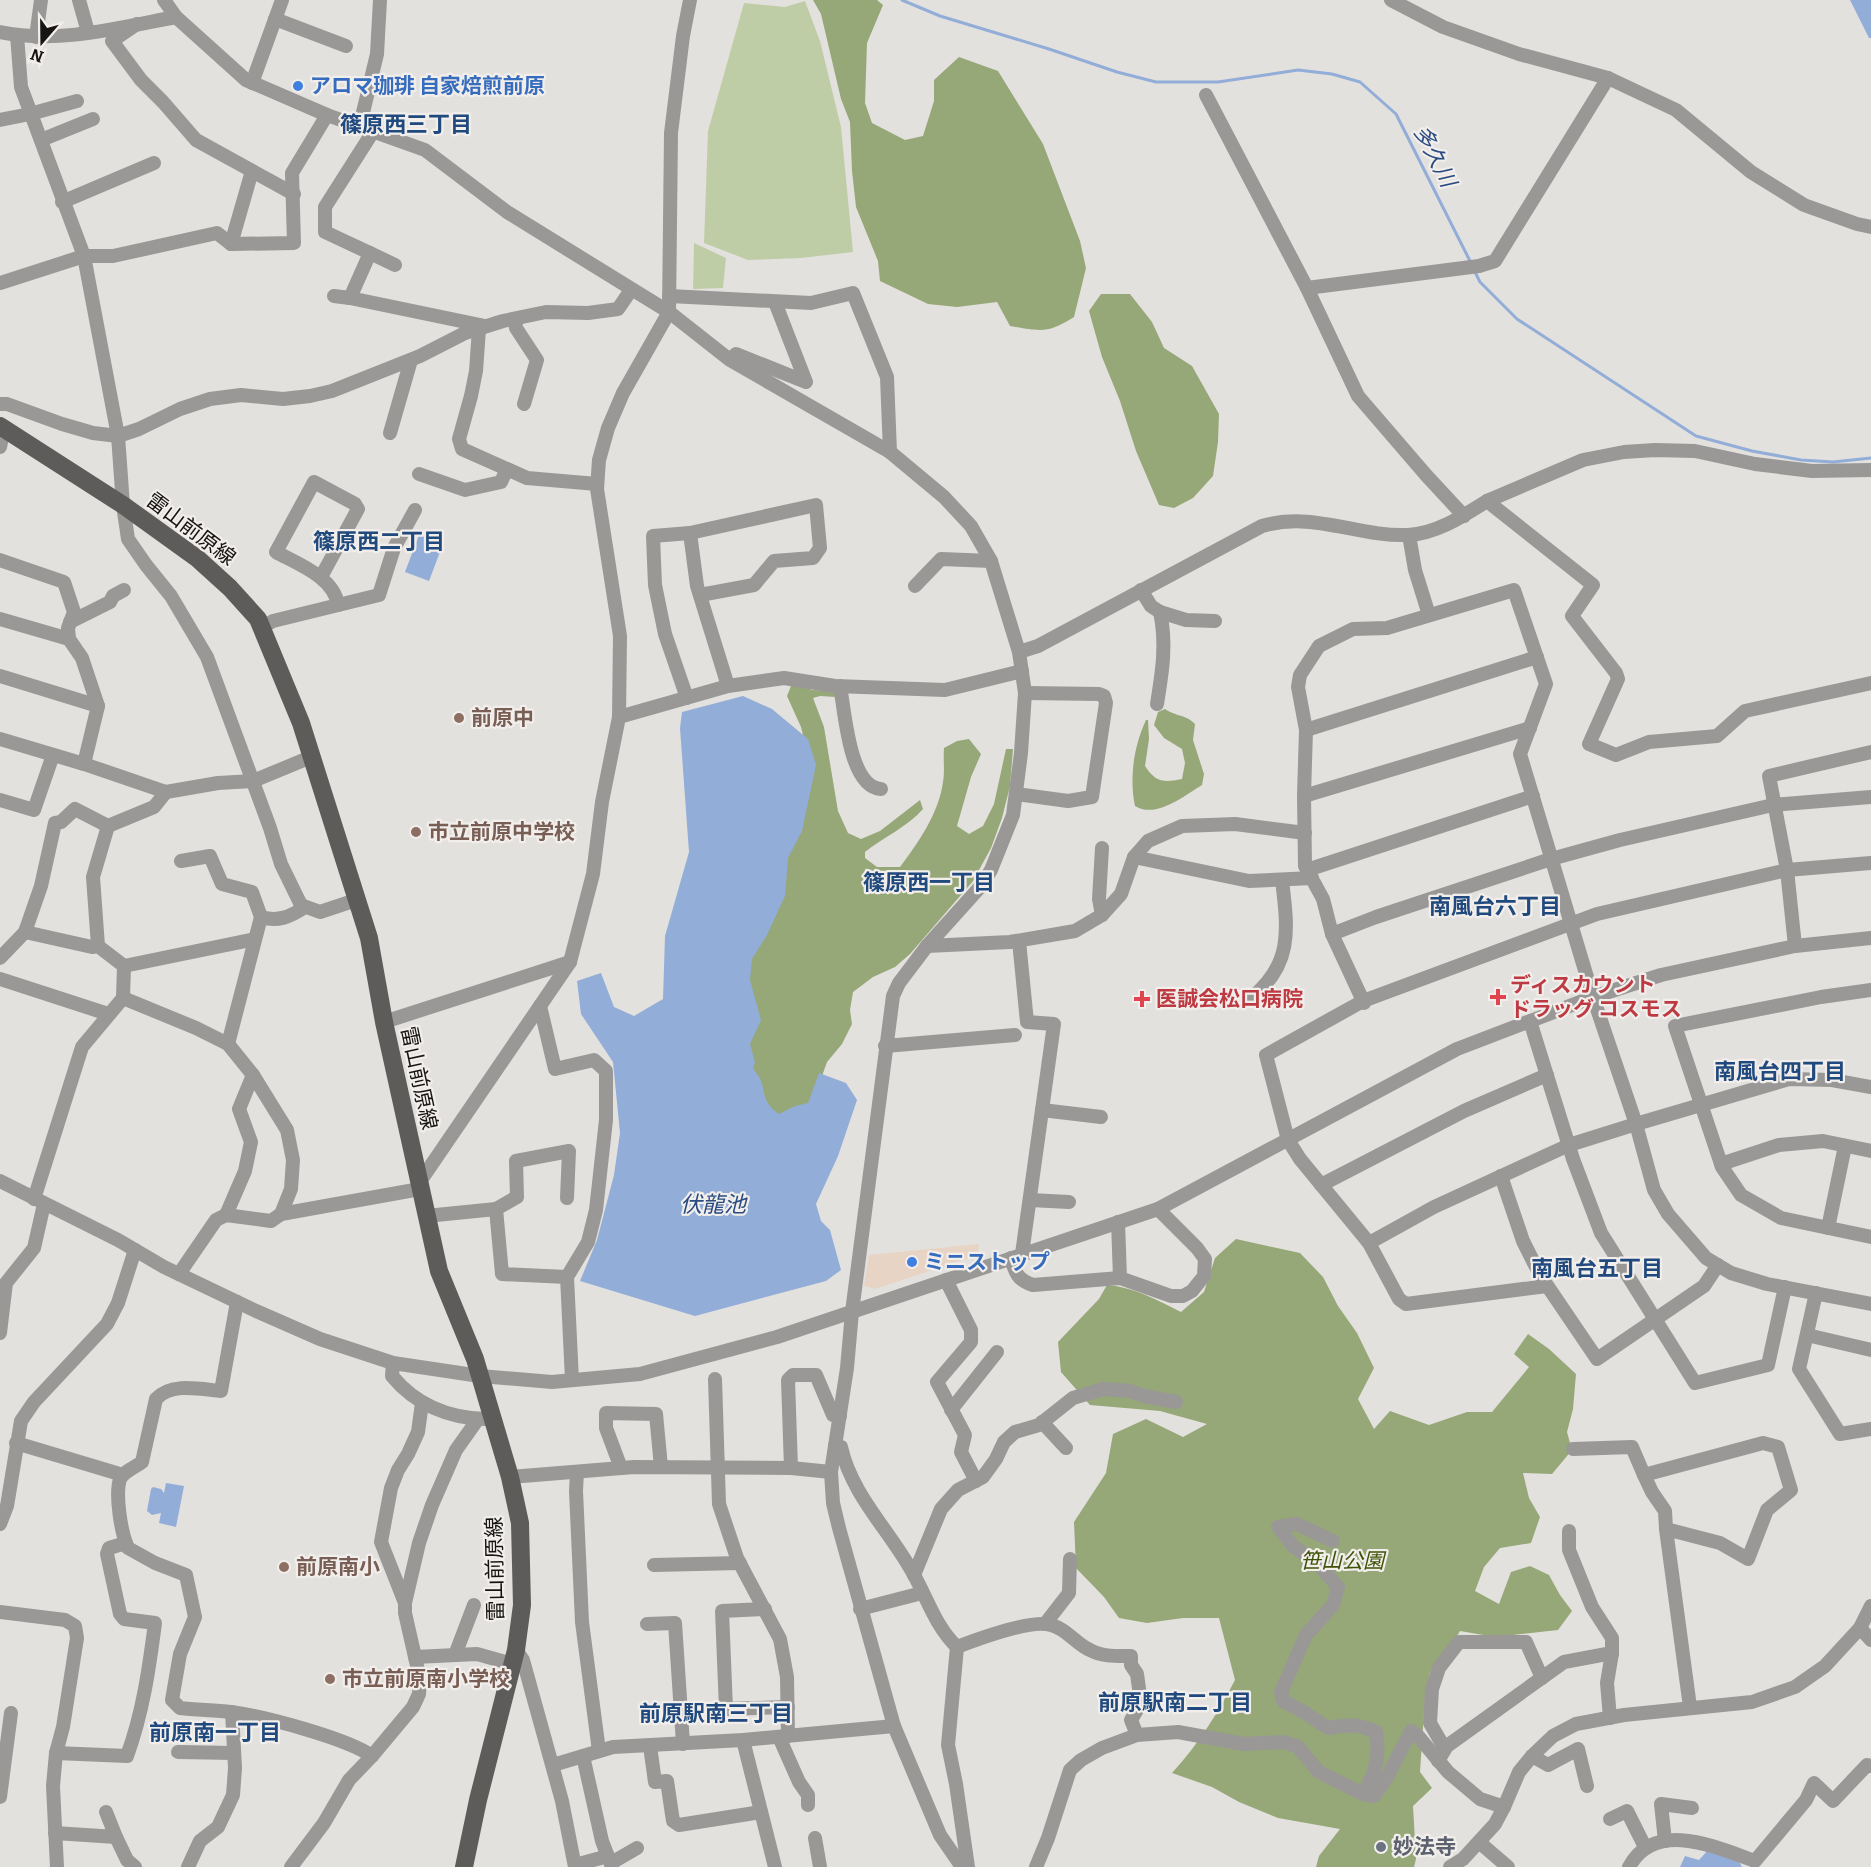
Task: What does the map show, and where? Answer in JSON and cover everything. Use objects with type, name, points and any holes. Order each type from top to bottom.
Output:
[{"type":"main road","name":"雷山前原線","points":[[2,434],[123,505],[198,559],[230,588],[258,619],[301,723],[369,938],[384,1022],[439,1271],[475,1359],[480,1376],[485,1420],[510,1477],[520,1523],[522,1605],[514,1657],[478,1800],[464,1867]]},
{"type":"street","points":[[36,38],[41,0]]},
{"type":"street","points":[[79,0],[88,32]]},
{"type":"street","points":[[164,0],[176,17],[246,80],[327,115],[425,150],[507,212],[669,312],[730,360],[890,452],[944,497],[971,526],[991,561],[1020,652],[1025,693],[1021,753],[1013,815],[991,870],[981,886],[927,946],[893,996],[852,1312],[847,1368],[831,1472],[833,1503],[860,1609],[894,1726],[940,1835],[962,1867]]},
{"type":"street","points":[[252,83],[280,0]]},
{"type":"street","points":[[380,0],[377,54],[367,128],[325,207],[325,232],[395,265]]},
{"type":"street","points":[[179,1274],[216,1220],[226,1215],[271,1221],[281,1214],[420,1186],[570,962],[593,874],[602,802],[619,717],[620,636],[597,484],[599,460],[608,428],[623,393],[669,312],[671,133],[683,36],[690,0]]},
{"type":"street","points":[[1392,0],[1443,27],[1519,54],[1608,78],[1677,110],[1751,172],[1804,205],[1857,225],[1871,227]]},
{"type":"street","points":[[0,32],[36,38],[176,17]]},
{"type":"street","points":[[275,19],[346,46]]},
{"type":"street","points":[[137,24],[112,41],[141,80],[196,140],[294,194]]},
{"type":"street","points":[[17,35],[21,87],[84,256],[118,436],[128,539],[171,596],[207,657],[281,864],[301,905],[320,912],[356,900]]},
{"type":"street","points":[[1307,288],[1479,266],[1495,261],[1608,78]]},
{"type":"street","points":[[1206,94],[1307,288],[1358,396],[1426,476],[1464,516]]},
{"type":"street","points":[[0,120],[77,101]]},
{"type":"street","points":[[0,283],[84,256],[113,256],[217,234],[231,244],[294,243],[292,173],[327,115]]},
{"type":"street","points":[[41,140],[93,119]]},
{"type":"street","points":[[62,202],[154,163]]},
{"type":"street","points":[[231,244],[252,171]]},
{"type":"street","points":[[350,298],[370,254]]},
{"type":"street","points":[[0,404],[7,404],[93,433],[118,436],[139,429],[180,409],[210,399],[241,395],[283,399],[310,396],[350,384],[415,358],[465,333],[515,318],[546,312],[588,313],[618,309],[631,290]]},
{"type":"street","points":[[669,296],[812,303],[853,293],[887,377],[890,452]]},
{"type":"street","points":[[334,296],[483,328]]},
{"type":"street","points":[[730,360],[736,354],[806,382],[775,302]]},
{"type":"street","points":[[515,318],[516,328],[537,360],[524,404]]},
{"type":"street","points":[[483,328],[471,396],[459,439],[462,449],[527,478],[597,484]]},
{"type":"street","points":[[396,429],[415,358]]},
{"type":"street","points":[[1020,652],[1038,646],[1262,526],[1279,521],[1308,522],[1409,535],[1431,531],[1464,516],[1487,501],[1583,460],[1624,452],[1695,451],[1755,464],[1812,471],[1871,470]]},
{"type":"street","points":[[419,474],[465,490],[501,482],[507,469]]},
{"type":"street","points":[[321,577],[358,509],[355,504],[314,482],[276,552],[321,577],[338,598],[338,605]]},
{"type":"street","points":[[1487,501],[1593,585],[1572,616],[1616,673],[1618,680],[1589,744],[1616,755],[1649,742],[1717,736],[1745,711],[1871,683]]},
{"type":"street","points":[[687,698],[665,634],[655,585],[653,536],[690,533],[816,505],[820,548],[813,558],[774,561],[754,585],[700,595]]},
{"type":"street","points":[[261,628],[273,621],[379,595],[394,548],[415,510]]},
{"type":"street","points":[[690,533],[700,595],[728,686]]},
{"type":"street","points":[[1409,535],[1415,570],[1429,615]]},
{"type":"street","points":[[915,586],[941,559],[991,561]]},
{"type":"street","points":[[0,560],[64,582],[74,612],[68,628],[69,639],[82,658],[98,706],[84,764]]},
{"type":"street","points":[[70,622],[110,602],[113,596],[124,590]]},
{"type":"street","points":[[1141,590],[1151,606],[1160,612],[1186,620],[1215,621]]},
{"type":"street","points":[[1363,1002],[1332,934],[1323,899],[1305,866],[1306,730],[1298,687],[1300,675],[1319,646],[1353,628],[1387,628],[1514,590],[1546,684],[1520,754],[1593,997],[1636,1124],[1654,1190],[1668,1214],[1706,1258],[1731,1273],[1785,1287],[1871,1304]]},
{"type":"street","points":[[1157,704],[1165,644],[1160,612]]},
{"type":"street","points":[[0,619],[69,639]]},
{"type":"street","points":[[1306,730],[1537,657]]},
{"type":"street","points":[[619,717],[728,686],[784,678],[840,686],[945,690],[1022,671]]},
{"type":"street","points":[[0,676],[98,706]]},
{"type":"street","points":[[840,686],[854,762],[863,779],[875,789],[881,789]]},
{"type":"street","points":[[1016,794],[1068,801],[1092,797],[1106,703],[1104,696],[1099,694],[1025,693]]},
{"type":"street","points":[[1304,796],[1530,728]]},
{"type":"street","points":[[0,739],[166,792],[218,783],[253,781],[311,757]]},
{"type":"street","points":[[1795,946],[1787,870],[1769,776],[1871,752]]},
{"type":"street","points":[[0,800],[34,810],[53,755]]},
{"type":"street","points":[[0,958],[25,932],[41,886],[55,823],[61,822],[75,809],[108,826],[154,807],[166,792]]},
{"type":"street","points":[[1134,857],[1249,882],[1282,880],[1310,874],[1533,796]]},
{"type":"street","points":[[1332,934],[1376,917],[1551,859],[1620,840],[1773,805],[1871,797]]},
{"type":"street","points":[[927,946],[1019,941],[1075,931],[1102,915],[1121,894],[1134,857],[1148,841],[1182,826],[1234,824],[1305,833]]},
{"type":"street","points":[[98,946],[93,877],[108,826]]},
{"type":"street","points":[[1102,848],[1100,899],[1102,915]]},
{"type":"street","points":[[181,861],[210,856],[222,884],[252,892],[261,917],[228,1044]]},
{"type":"street","points":[[1547,1286],[1406,1304],[1399,1299],[1369,1243],[1300,1159],[1288,1140],[1266,1055],[1363,1002],[1597,914],[1787,870],[1871,863]]},
{"type":"street","points":[[1250,999],[1269,982],[1276,972],[1286,943],[1286,911],[1282,880]]},
{"type":"street","points":[[261,917],[273,921],[292,916],[305,907]]},
{"type":"street","points":[[25,932],[92,947],[98,946],[124,966],[255,939]]},
{"type":"street","points":[[0,1181],[237,1302],[320,1339],[393,1363],[480,1376],[552,1382],[640,1374],[777,1337],[1158,1209],[1456,1049],[1593,997],[1660,975],[1795,946],[1871,938]]},
{"type":"street","points":[[1019,941],[1027,1022],[1054,1024],[1030,1200],[1016,1256],[1018,1278],[1033,1285],[1120,1278],[1165,1294],[1178,1296],[1192,1291],[1202,1281],[1206,1270],[1205,1259],[1158,1209]]},
{"type":"street","points":[[384,1022],[570,962]]},
{"type":"street","points":[[0,1333],[6,1283],[34,1248],[39,1201],[81,1047],[123,998],[124,966]]},
{"type":"street","points":[[0,979],[108,1014]]},
{"type":"street","points":[[1871,990],[1821,997],[1675,1026],[1721,1164],[1741,1195],[1781,1218],[1871,1237]]},
{"type":"street","points":[[123,998],[196,1028],[228,1044],[253,1075],[287,1130],[293,1160],[291,1189],[281,1214]]},
{"type":"street","points":[[540,1006],[555,1069],[594,1060],[606,1071],[606,1120],[596,1210],[588,1242],[567,1277],[572,1380]]},
{"type":"street","points":[[1530,1021],[1569,1145],[1601,1233],[1695,1383],[1768,1365],[1785,1287]]},
{"type":"street","points":[[885,1046],[1015,1035]]},
{"type":"street","points":[[226,1215],[245,1171],[251,1142],[238,1109],[253,1075]]},
{"type":"street","points":[[1321,1185],[1464,1111],[1547,1075]]},
{"type":"street","points":[[1369,1243],[1434,1208],[1569,1145],[1636,1124],[1789,1079],[1832,1080],[1871,1088]]},
{"type":"street","points":[[1042,1110],[1101,1117]]},
{"type":"street","points":[[1721,1164],[1779,1145],[1823,1141],[1871,1151]]},
{"type":"street","points":[[1828,1228],[1845,1146]]},
{"type":"street","points":[[426,1216],[496,1209],[517,1197],[516,1161],[569,1151],[567,1198]]},
{"type":"street","points":[[1501,1176],[1523,1241],[1540,1275],[1597,1359],[1656,1321],[1704,1286],[1718,1265]]},
{"type":"street","points":[[1030,1200],[1069,1202]]},
{"type":"street","points":[[496,1209],[502,1274],[567,1277]]},
{"type":"street","points":[[1118,1222],[1120,1278]]},
{"type":"street","points":[[0,1524],[7,1506],[21,1421],[34,1402],[106,1324],[118,1303],[135,1250]]},
{"type":"street","points":[[946,1280],[971,1330],[971,1342],[937,1382],[965,1435],[961,1452],[976,1481]]},
{"type":"street","points":[[1816,1293],[1799,1369],[1840,1434],[1871,1429]]},
{"type":"street","points":[[237,1302],[221,1391],[179,1388],[162,1392],[156,1399],[142,1462],[120,1479],[118,1506],[126,1543],[133,1552],[186,1575],[195,1617],[180,1654],[172,1700],[180,1708],[232,1712],[324,1736],[364,1750],[372,1756]]},
{"type":"street","points":[[1807,1335],[1871,1350]]},
{"type":"street","points":[[951,1410],[997,1352]]},
{"type":"street","points":[[393,1363],[392,1376],[404,1390],[422,1403],[469,1419],[485,1420]]},
{"type":"street","points":[[791,1468],[788,1380],[793,1376],[816,1375],[833,1415],[840,1416]]},
{"type":"street","points":[[715,1379],[719,1504],[740,1563],[780,1639],[788,1677],[788,1707],[783,1737],[799,1782],[808,1795],[808,1805]]},
{"type":"street","points":[[914,1575],[941,1509],[958,1490],[983,1477],[996,1460],[1004,1442],[1015,1432],[1039,1425],[1073,1398],[1103,1389],[1130,1391],[1176,1402]]},
{"type":"street","points":[[405,1603],[381,1542],[391,1488],[418,1432],[422,1403]]},
{"type":"street","points":[[621,1468],[606,1428],[606,1413],[656,1414],[661,1467]]},
{"type":"street","points":[[291,1867],[324,1823],[349,1780],[413,1707],[419,1694],[420,1679],[405,1613],[405,1603],[432,1504],[456,1450],[485,1420]]},
{"type":"street","points":[[1042,1422],[1066,1448]]},
{"type":"street","points":[[16,1443],[123,1475]]},
{"type":"street","points":[[1644,1475],[1763,1443],[1778,1447],[1791,1490],[1767,1510],[1748,1559],[1720,1543],[1666,1529]]},
{"type":"street","points":[[835,1446],[841,1447],[845,1465],[855,1487],[914,1575],[947,1637],[957,1647]]},
{"type":"street","points":[[1573,1449],[1632,1447],[1644,1475],[1665,1511],[1690,1707]]},
{"type":"street","points":[[510,1477],[661,1467],[791,1468],[831,1472]]},
{"type":"street","points":[[577,1472],[582,1622],[599,1751]]},
{"type":"street","points":[[1334,1541],[1297,1524],[1278,1527],[1293,1546],[1317,1563],[1338,1587],[1333,1605],[1306,1635],[1281,1692],[1281,1698],[1328,1728],[1360,1725],[1376,1732],[1379,1753],[1372,1779],[1363,1794]]},
{"type":"street","points":[[1569,1531],[1569,1550],[1592,1607],[1612,1638],[1607,1683],[1610,1718]]},
{"type":"street","points":[[56,1753],[127,1756],[138,1726],[148,1679],[155,1623],[124,1619],[120,1614],[107,1554],[109,1548],[126,1543]]},
{"type":"street","points":[[1045,1624],[1069,1593],[1070,1559]]},
{"type":"street","points":[[654,1565],[740,1563]]},
{"type":"street","points":[[860,1609],[922,1593]]},
{"type":"street","points":[[455,1655],[474,1605]]},
{"type":"street","points":[[1450,1867],[1463,1859],[1495,1824],[1519,1772],[1553,1736],[1576,1725],[1610,1718],[1690,1707],[1752,1702],[1795,1687],[1825,1666],[1860,1628],[1871,1606]]},
{"type":"street","points":[[765,1609],[722,1611],[726,1709],[788,1707]]},
{"type":"street","points":[[0,1611],[65,1620],[75,1626],[77,1638],[52,1786],[57,1867]]},
{"type":"street","points":[[647,1624],[675,1623],[683,1744]]},
{"type":"street","points":[[957,1647],[982,1637],[1030,1624],[1050,1624],[1067,1632],[1089,1650],[1105,1655],[1131,1656],[1131,1665],[1137,1674],[1141,1703],[1131,1720],[1137,1735]]},
{"type":"street","points":[[1860,1628],[1871,1640]]},
{"type":"street","points":[[1504,1807],[1480,1799],[1448,1772],[1430,1723],[1432,1689],[1439,1668],[1459,1642],[1527,1642],[1542,1678]]},
{"type":"street","points":[[957,1647],[948,1745],[968,1867]]},
{"type":"street","points":[[1442,1755],[1564,1662],[1612,1653]]},
{"type":"street","points":[[414,1657],[477,1654],[514,1657],[523,1660],[553,1765],[575,1866],[610,1862],[637,1848]]},
{"type":"street","points":[[188,1867],[200,1841],[218,1827],[233,1796],[232,1712]]},
{"type":"street","points":[[0,1797],[11,1713]]},
{"type":"street","points":[[553,1765],[613,1747],[743,1740],[894,1726]]},
{"type":"street","points":[[1036,1867],[1070,1770],[1081,1760],[1102,1748],[1137,1735],[1178,1732],[1244,1744],[1283,1742],[1297,1746],[1319,1772],[1363,1794],[1374,1796],[1387,1777],[1411,1731],[1442,1755]]},
{"type":"street","points":[[743,1740],[775,1867]]},
{"type":"street","points":[[650,1746],[656,1782],[667,1781],[673,1821],[679,1825],[761,1812]]},
{"type":"street","points":[[1532,1756],[1548,1765],[1578,1749],[1587,1786]]},
{"type":"street","points":[[178,1752],[234,1754]]},
{"type":"street","points":[[583,1756],[602,1841],[610,1862]]},
{"type":"street","points":[[1629,1867],[1636,1854],[1645,1847],[1673,1839],[1716,1847],[1755,1861],[1806,1800],[1814,1783],[1833,1801],[1867,1765],[1871,1766]]},
{"type":"street","points":[[1665,1841],[1661,1804],[1692,1808]]},
{"type":"street","points":[[1610,1819],[1627,1811],[1645,1847]]},
{"type":"street","points":[[106,1812],[127,1860],[135,1867]]},
{"type":"street","points":[[55,1833],[116,1837]]},
{"type":"street","points":[[815,1838],[820,1867]]},
{"type":"street","points":[[1479,1842],[1508,1867]]},
{"type":"shaded area","points":[[979,1244],[978,1255],[875,1289],[864,1286],[869,1255]]},
{"type":"green space","points":[[813,0],[877,0],[883,5],[867,43],[865,103],[872,123],[905,140],[923,136],[934,101],[934,80],[959,57],[998,71],[1043,144],[1080,241],[1086,268],[1074,317],[1044,330],[1010,326],[997,302],[957,307],[928,304],[880,281],[878,261],[856,207],[850,122],[841,99],[821,14]]},
{"type":"green space","points":[[805,1],[820,41],[841,127],[853,252],[801,258],[748,260],[704,243],[708,131],[744,3],[785,7]]},
{"type":"green space","points":[[694,243],[726,258],[723,288],[693,289]]},
{"type":"green space","points":[[1101,294],[1130,294],[1152,322],[1164,348],[1192,366],[1219,414],[1213,476],[1193,498],[1174,508],[1159,505],[1136,451],[1120,401],[1102,357],[1089,311]]},
{"type":"green space","points":[[799,685],[812,690],[835,691],[836,697],[813,698],[824,727],[838,811],[848,833],[861,839],[880,831],[920,800],[923,809],[917,815],[865,852],[865,858],[877,867],[900,867],[927,827],[941,794],[944,778],[944,748],[957,741],[969,739],[981,754],[971,777],[957,826],[969,834],[983,826],[994,804],[1006,749],[1013,749],[1010,786],[1002,818],[991,848],[973,881],[910,954],[895,967],[873,977],[853,992],[850,1010],[852,1024],[842,1044],[827,1062],[812,1104],[779,1117],[765,1109],[747,1064],[745,961],[809,759],[801,727],[787,696],[791,686]]},
{"type":"green space","points":[[1165,709],[1195,724],[1193,740],[1204,774],[1202,785],[1161,808],[1143,809],[1135,806],[1132,784],[1138,740],[1146,720],[1148,720],[1149,739],[1145,766],[1152,775],[1160,780],[1182,779],[1185,763],[1182,749],[1164,738],[1154,725],[1158,712]]},
{"type":"green space","name":"笹山公園","points":[[1236,1239],[1300,1253],[1323,1277],[1338,1306],[1357,1333],[1374,1368],[1358,1399],[1374,1429],[1390,1411],[1429,1425],[1467,1412],[1492,1412],[1529,1367],[1514,1354],[1528,1334],[1549,1349],[1576,1374],[1573,1409],[1567,1432],[1572,1450],[1552,1474],[1523,1473],[1529,1498],[1540,1517],[1531,1543],[1500,1548],[1484,1567],[1475,1591],[1499,1604],[1511,1572],[1530,1566],[1549,1575],[1572,1611],[1558,1630],[1495,1637],[1460,1631],[1443,1659],[1430,1672],[1425,1697],[1420,1772],[1432,1788],[1413,1806],[1416,1859],[1414,1867],[1316,1867],[1319,1856],[1340,1829],[1278,1818],[1239,1802],[1212,1787],[1172,1773],[1206,1729],[1235,1680],[1219,1618],[1183,1618],[1147,1623],[1119,1618],[1104,1597],[1076,1568],[1074,1522],[1106,1473],[1113,1434],[1146,1419],[1183,1437],[1207,1424],[1160,1411],[1090,1405],[1061,1372],[1058,1342],[1099,1299],[1107,1285],[1136,1291],[1181,1312],[1204,1292],[1215,1258]]},
{"type":"water","points":[[1850,0],[1871,0],[1871,38],[1869,38]]},
{"type":"water","points":[[419,535],[443,544],[429,581],[405,572]]},
{"type":"water","name":"伏龍池","points":[[743,696],[772,709],[808,739],[816,765],[802,831],[788,858],[785,896],[767,935],[752,959],[750,980],[761,1020],[750,1044],[755,1062],[753,1068],[760,1079],[768,1103],[779,1114],[795,1106],[808,1103],[819,1073],[846,1083],[857,1100],[838,1156],[816,1204],[821,1221],[830,1230],[841,1270],[826,1281],[695,1316],[580,1281],[597,1240],[614,1175],[620,1133],[613,1062],[581,1014],[577,981],[601,973],[614,1007],[634,1016],[663,999],[665,936],[689,852],[680,728],[682,712]]},
{"type":"water","points":[[166,1483],[184,1486],[176,1527],[159,1523],[161,1513],[152,1515],[147,1511],[151,1489],[153,1487],[161,1489],[164,1493]]},
{"type":"water","points":[[1709,1849],[1739,1861],[1742,1867],[1680,1867],[1685,1856],[1699,1860]]},
{"type":"waterway","name":"多久川","points":[[902,0],[940,16],[1117,72],[1156,82],[1218,82],[1298,70],[1332,74],[1360,82],[1396,114],[1471,263]]},
{"type":"waterway","name":"多久川","points":[[1475,272],[1480,282],[1517,319],[1696,436],[1752,451],[1801,460],[1833,462],[1871,458]]},
{"type":"place","name":"アロマ珈琲 自家焙煎前原","points":[[298,86]]},
{"type":"place","name":"前原中","points":[[459,718]]},
{"type":"place","name":"市立前原中学校","points":[[416,832]]},
{"type":"place","name":"ディスカウント ドラッグ コスモス","points":[[1498,997]]},
{"type":"place","name":"医誠会松口病院","points":[[1142,999]]},
{"type":"place","name":"ミニストップ","points":[[912,1262]]},
{"type":"place","name":"前原南小","points":[[284,1567]]},
{"type":"place","name":"市立前原南小学校","points":[[330,1679]]},
{"type":"place","name":"妙法寺","points":[[1381,1847]]},
{"type":"district","name":"篠原西三丁目","points":[[406,124]]},
{"type":"district","name":"篠原西二丁目","points":[[379,541]]},
{"type":"district","name":"篠原西一丁目","points":[[929,882]]},
{"type":"district","name":"南風台六丁目","points":[[1495,906]]},
{"type":"district","name":"南風台四丁目","points":[[1780,1071]]},
{"type":"district","name":"南風台五丁目","points":[[1597,1268]]},
{"type":"district","name":"前原駅南二丁目","points":[[1175,1702]]},
{"type":"district","name":"前原駅南三丁目","points":[[716,1713]]},
{"type":"district","name":"前原南一丁目","points":[[215,1732]]}]
